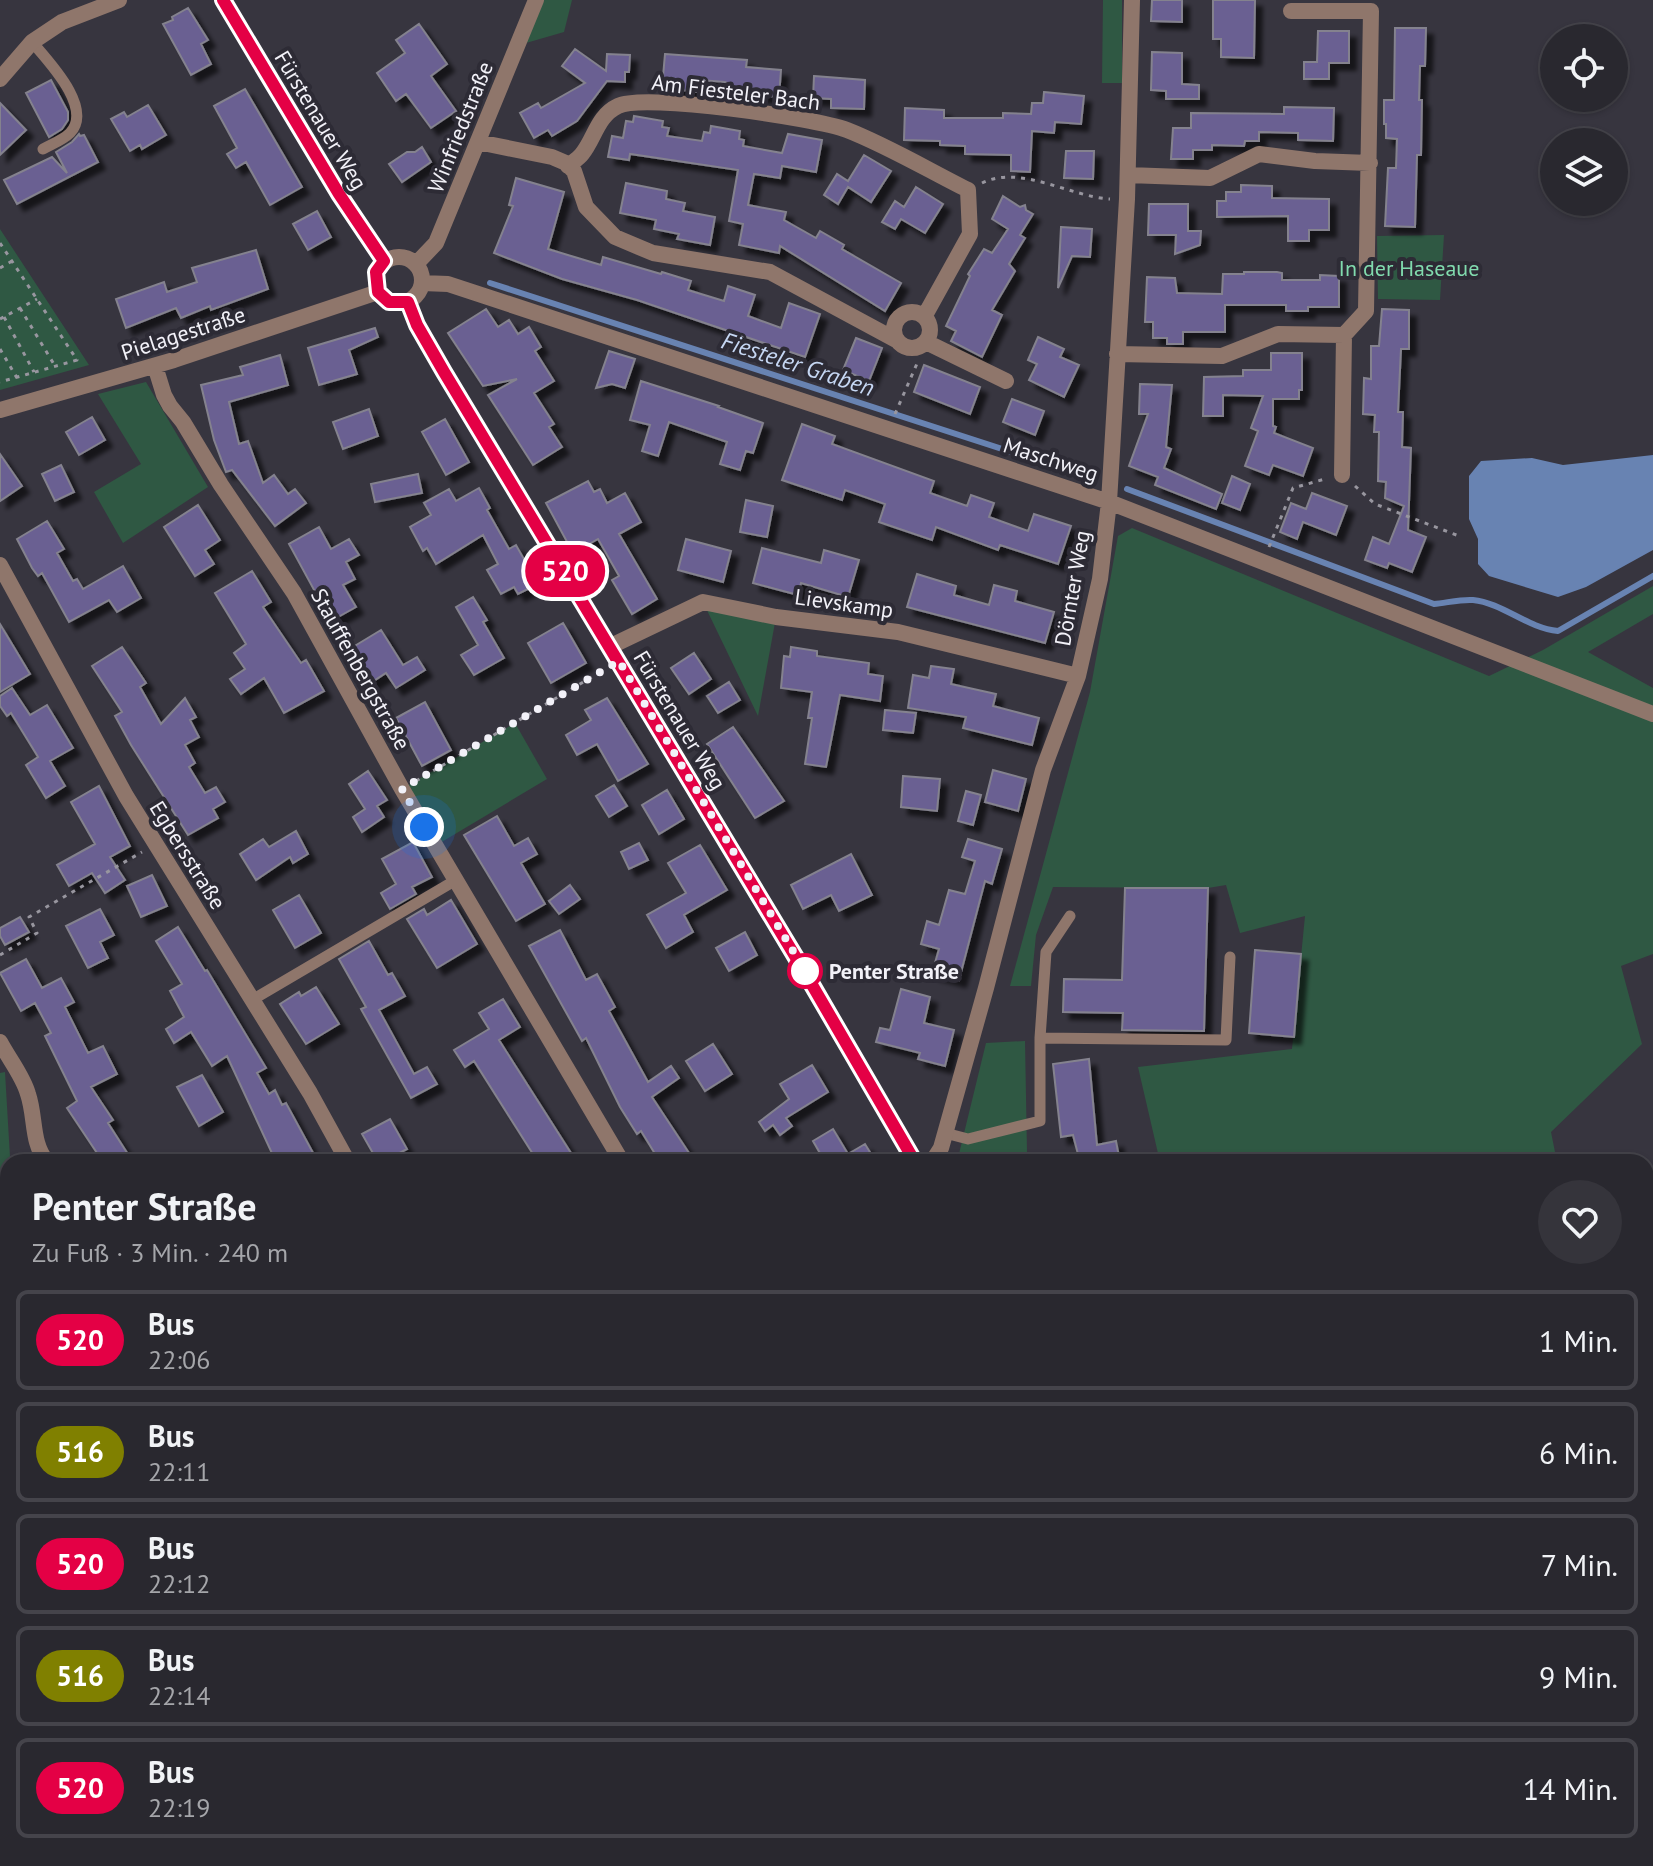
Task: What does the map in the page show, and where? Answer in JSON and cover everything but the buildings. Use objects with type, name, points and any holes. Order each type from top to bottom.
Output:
[{"type":"street","points":[[0,79],[32,42],[62,22],[119,0]]},
{"type":"street","name":"Fürstenauer Weg","points":[[223,0],[339,194],[384,261]]},
{"type":"street","name":"Winfriedstraße","points":[[416,264],[436,243],[536,0]]},
{"type":"street","name":"Dörnter Weg","points":[[937,1154],[986,988],[1043,770],[1078,676],[1100,579],[1109,502],[1127,199],[1132,0]]},
{"type":"street","points":[[1291,11],[1371,11],[1366,311],[1344,335],[1342,475]]},
{"type":"street","name":"Am Fiesteler Bach","points":[[568,166],[583,154],[602,118],[618,106],[640,101],[800,119],[846,130],[968,190]]},
{"type":"street","points":[[478,142],[552,157],[568,166],[574,171],[586,207],[615,237],[653,253],[770,272],[907,348],[923,344],[1006,381]]},
{"type":"street","points":[[1128,175],[1210,178],[1259,154],[1315,161],[1370,163]]},
{"type":"street","points":[[924,317],[970,234],[968,190]]},
{"type":"street","points":[[404,257],[416,264],[422,283],[416,296],[408,302],[389,302],[378,292],[376,272],[384,261],[404,257]]},
{"type":"street","name":"Maschweg","points":[[422,283],[448,284],[1109,502],[1653,714]]},
{"type":"street","name":"Pielagestraße","points":[[0,410],[155,366],[378,292]]},
{"type":"street","name":"Fürstenauer Weg","points":[[408,302],[417,325],[444,372],[611,646],[910,1154]]},
{"type":"street","points":[[896,340],[894,328],[900,317],[912,312],[924,317],[930,332],[923,344]]},
{"type":"street","points":[[1117,354],[1222,356],[1278,334],[1344,335]]},
{"type":"street","name":"Stauffenbergstraße","points":[[155,366],[164,395],[294,593],[402,789],[617,1154]]},
{"type":"street","name":"Egbersstraße","points":[[0,565],[126,796],[343,1154]]},
{"type":"street","name":"Lievskamp","points":[[611,646],[703,602],[776,617],[898,632],[1078,676]]},
{"type":"street","points":[[0,1042],[27,1091],[34,1116],[36,1145],[42,1154]]},
{"type":"lane","points":[[32,42],[71,94],[78,112],[77,123],[70,133],[43,149]]},
{"type":"lane","points":[[252,1000],[456,880]]},
{"type":"lane","points":[[945,1133],[968,1139],[1040,1121],[1040,1038],[1046,952],[1070,916]]},
{"type":"lane","points":[[1040,1038],[1226,1040],[1230,957]]},
{"type":"path","points":[[968,190],[991,178],[1037,179],[1094,198],[1127,199]]},
{"type":"path","points":[[0,243],[77,360],[0,382]]},
{"type":"path","points":[[0,268],[12,261]]},
{"type":"path","points":[[34,372],[2,318],[37,299]]},
{"type":"path","points":[[20,308],[55,366]]},
{"type":"path","points":[[897,410],[919,363],[923,344]]},
{"type":"path","points":[[0,349],[17,378]]},
{"type":"path","points":[[1268,549],[1293,488],[1342,475],[1375,504],[1459,536]]},
{"type":"path","points":[[402,789],[619,661]]},
{"type":"path","points":[[0,955],[37,933],[29,917],[156,845]]},
{"type":"green space","points":[[544,0],[572,0],[564,32],[526,43]]},
{"type":"green space","points":[[1103,0],[1122,0],[1122,83],[1102,83]]},
{"type":"green space","points":[[0,229],[89,365],[0,390]]},
{"type":"green space","name":"In der Haseaue","points":[[1444,235],[1440,300],[1378,299],[1377,236]]},
{"type":"green space","points":[[146,382],[208,487],[123,543],[94,492],[141,464],[98,394]]},
{"type":"green space","points":[[1132,528],[1489,676],[1543,650],[1653,586],[1653,614],[1588,652],[1653,688],[1653,954],[1621,966],[1642,1044],[1551,1132],[1555,1154],[1158,1154],[1138,1067],[1292,1049],[1305,916],[1240,933],[1226,885],[1208,888],[1053,887],[1036,935],[1031,986],[1010,986],[1090,692],[1118,536]]},
{"type":"green space","points":[[703,602],[776,617],[758,716]]},
{"type":"green space","points":[[515,723],[547,779],[435,846],[402,789]]},
{"type":"green space","points":[[1025,1041],[1028,1154],[959,1154],[986,1043]]},
{"type":"green space","points":[[5,1072],[10,1154],[0,1154],[0,1073]]},
{"type":"water","points":[[1653,455],[1653,550],[1586,587],[1558,597],[1489,576],[1478,564],[1478,539],[1469,519],[1469,476],[1481,461],[1532,458],[1563,465]]},
{"type":"waterway","name":"Fiesteler Graben","points":[[490,283],[1095,479]]},
{"type":"waterway","name":"Fiesteler Graben","points":[[1127,489],[1434,604],[1468,600],[1484,602],[1536,625],[1558,631],[1653,576]]},
{"type":"bus line","name":"520","points":[[223,0],[339,194],[384,261],[376,272],[378,292],[389,302],[408,302],[417,325],[444,372],[611,646],[910,1154]]},
{"type":"place","name":"Penter Straße","points":[[805,971]]},
{"type":"route","points":[[424,827],[402,789],[619,661],[805,971]]}]
